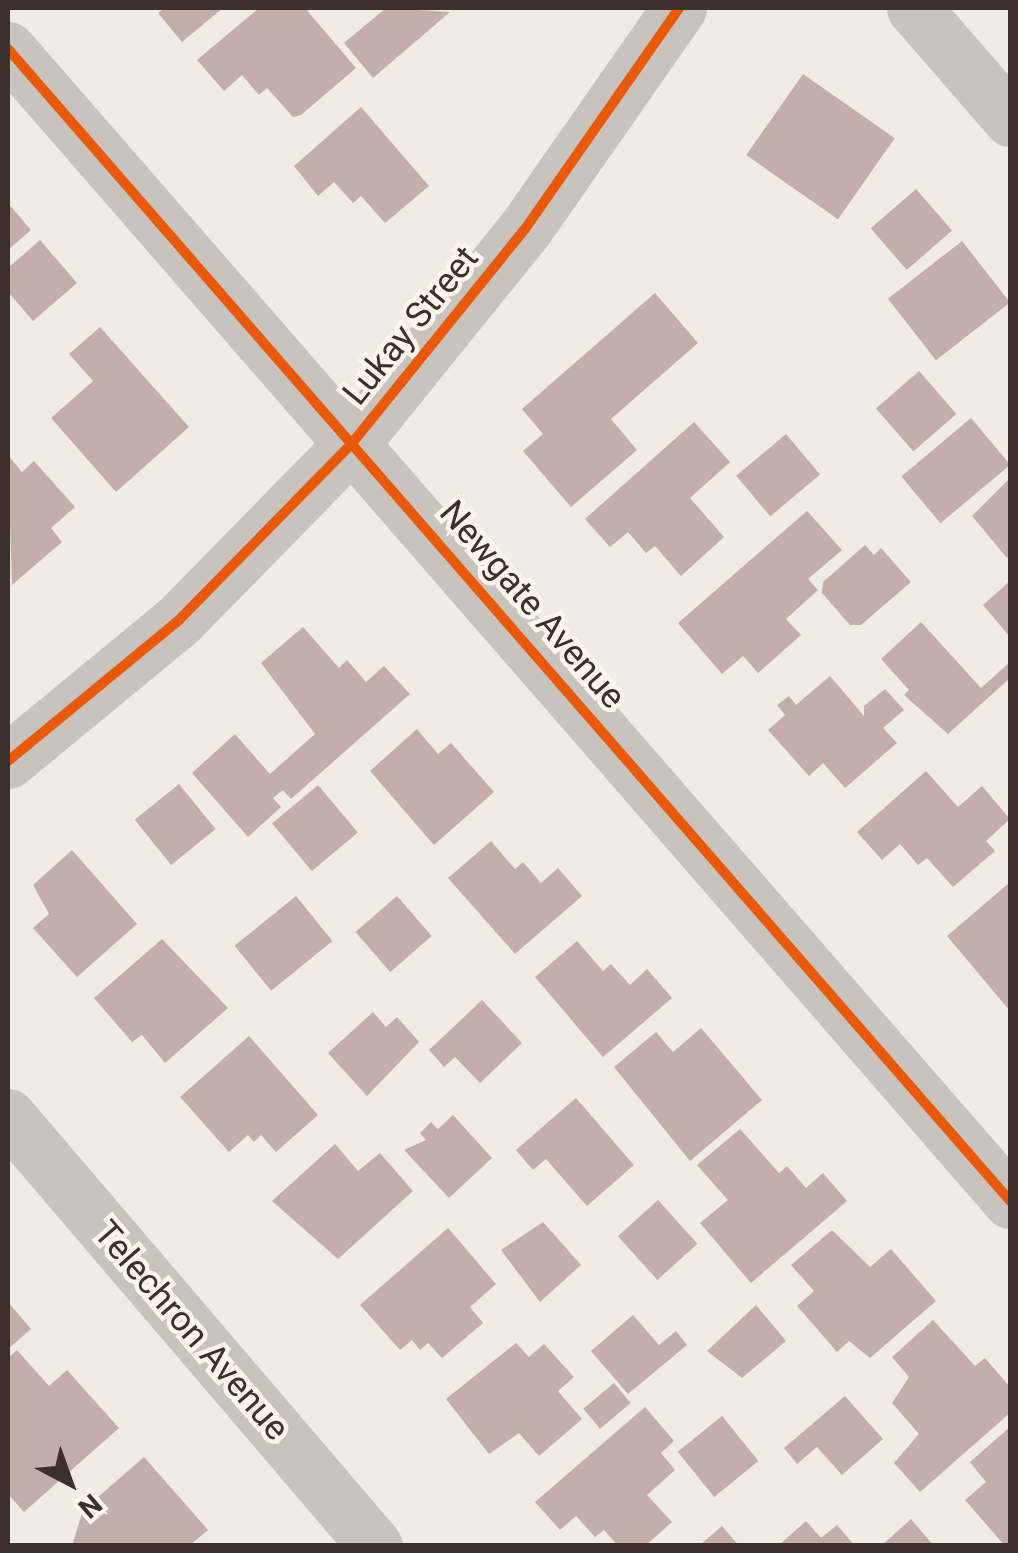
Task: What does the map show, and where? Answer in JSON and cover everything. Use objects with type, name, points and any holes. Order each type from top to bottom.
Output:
[{"type":"street","name":"Lukay Street","points":[[8,761],[178,622],[353,442],[525,229],[679,8]]},
{"type":"street","points":[[914,8],[1010,119]]},
{"type":"street","name":"Newgate Avenue","points":[[8,49],[1010,1201]]},
{"type":"street","name":"Telechron Avenue","points":[[8,1116],[375,1546]]},
{"type":"building","points":[[165,8],[223,8],[182,42],[158,13]]},
{"type":"building","points":[[259,8],[305,8],[356,68],[301,115],[293,117],[267,88],[259,95],[242,75],[224,91],[197,60]]},
{"type":"building","points":[[386,8],[450,12],[373,78],[344,43]]},
{"type":"building","points":[[803,74],[895,138],[838,219],[746,155]]},
{"type":"building","points":[[361,107],[429,186],[385,223],[361,196],[353,203],[334,182],[318,196],[294,166]]},
{"type":"building","points":[[916,189],[952,231],[907,270],[871,228]]},
{"type":"building","points":[[8,203],[31,230],[8,250]]},
{"type":"building","points":[[40,240],[77,283],[33,321],[8,292],[8,268]]},
{"type":"building","points":[[962,241],[1010,302],[936,360],[888,299]]},
{"type":"building","points":[[655,293],[698,343],[611,419],[637,450],[571,507],[523,451],[543,434],[522,409]]},
{"type":"building","points":[[100,327],[189,427],[116,492],[51,418],[93,381],[69,354]]},
{"type":"building","points":[[919,371],[956,414],[913,451],[876,408]]},
{"type":"building","points":[[971,418],[1010,465],[940,523],[901,476]]},
{"type":"building","points":[[694,422],[730,462],[690,498],[724,537],[681,576],[655,546],[646,553],[628,532],[610,547],[585,519]]},
{"type":"building","points":[[786,434],[820,475],[770,516],[736,476]]},
{"type":"building","points":[[8,455],[22,472],[34,461],[75,507],[51,528],[62,542],[12,585]]},
{"type":"building","points":[[1010,478],[1010,555],[1007,558],[972,516]]},
{"type":"building","points":[[807,511],[842,550],[808,579],[818,590],[786,619],[801,635],[758,673],[743,656],[722,674],[678,623]]},
{"type":"building","points":[[865,545],[874,555],[881,548],[911,582],[861,625],[850,625],[822,593],[823,582]]},
{"type":"building","points":[[1010,581],[1010,637],[983,605]]},
{"type":"building","points":[[921,622],[981,688],[1010,662],[1010,678],[948,734],[904,695],[909,690],[881,659]]},
{"type":"building","points":[[303,627],[339,668],[347,660],[366,682],[384,666],[410,694],[291,799],[283,790],[273,798],[281,807],[248,837],[192,773],[235,734],[270,774],[315,734],[261,663]]},
{"type":"building","points":[[830,676],[864,716],[864,706],[885,689],[904,710],[883,728],[897,743],[845,788],[823,763],[809,776],[768,730],[785,715],[777,705],[789,696],[796,705]]},
{"type":"building","points":[[417,729],[438,754],[451,743],[494,792],[434,845],[370,771]]},
{"type":"building","points":[[926,771],[958,807],[982,786],[1010,819],[986,841],[995,851],[953,887],[927,858],[918,865],[900,844],[882,860],[857,832]]},
{"type":"building","points":[[179,784],[216,829],[171,865],[135,820]]},
{"type":"building","points":[[318,785],[358,832],[312,871],[272,824]]},
{"type":"building","points":[[491,841],[515,869],[523,862],[541,883],[558,868],[582,896],[515,954],[448,878]]},
{"type":"building","points":[[72,850],[137,924],[77,977],[33,928],[49,914],[33,885]]},
{"type":"building","points":[[1010,885],[1010,1011],[947,936]]},
{"type":"building","points":[[296,896],[333,941],[271,991],[235,946]]},
{"type":"building","points":[[397,896],[432,936],[390,972],[355,932]]},
{"type":"building","points":[[162,939],[228,1008],[165,1063],[142,1035],[132,1042],[94,998]]},
{"type":"building","points":[[577,941],[603,971],[611,964],[630,985],[647,969],[672,998],[603,1057],[535,977]]},
{"type":"building","points":[[482,1000],[522,1043],[480,1083],[455,1057],[444,1067],[429,1050]]},
{"type":"building","points":[[373,1012],[386,1027],[397,1017],[419,1042],[367,1096],[328,1053]]},
{"type":"building","points":[[701,1028],[762,1100],[690,1161],[614,1067],[656,1032],[673,1052]]},
{"type":"building","points":[[249,1036],[318,1115],[276,1152],[261,1135],[254,1142],[248,1135],[229,1152],[180,1097]]},
{"type":"building","points":[[576,1098],[634,1165],[587,1206],[546,1159],[533,1170],[516,1150]]},
{"type":"building","points":[[453,1115],[492,1158],[449,1198],[404,1150],[426,1140],[420,1133],[431,1122],[438,1129]]},
{"type":"building","points":[[740,1129],[779,1173],[787,1166],[806,1188],[823,1173],[847,1201],[751,1283],[700,1223],[728,1200],[697,1165]]},
{"type":"building","points":[[335,1144],[358,1171],[380,1153],[413,1191],[338,1259],[272,1201]]},
{"type":"building","points":[[658,1200],[697,1244],[657,1280],[618,1236]]},
{"type":"building","points":[[543,1222],[581,1265],[540,1302],[501,1250]]},
{"type":"building","points":[[448,1228],[496,1284],[470,1307],[483,1323],[442,1358],[428,1343],[420,1350],[412,1340],[400,1350],[360,1305]]},
{"type":"building","points":[[832,1230],[870,1267],[891,1249],[936,1301],[870,1358],[849,1341],[837,1352],[797,1306],[814,1291],[791,1265]]},
{"type":"building","points":[[8,1302],[31,1329],[8,1349]]},
{"type":"building","points":[[756,1305],[786,1341],[742,1378],[707,1351]]},
{"type":"building","points":[[633,1315],[659,1345],[676,1331],[687,1345],[628,1394],[591,1351]]},
{"type":"building","points":[[933,1320],[975,1366],[985,1358],[1010,1387],[1010,1413],[920,1492],[894,1463],[919,1434],[892,1403],[909,1377],[892,1357]]},
{"type":"building","points":[[516,1343],[529,1357],[544,1344],[574,1377],[558,1391],[582,1419],[539,1456],[519,1433],[489,1454],[446,1399]]},
{"type":"building","points":[[17,1350],[49,1386],[67,1370],[119,1428],[24,1512],[8,1494],[8,1358]]},
{"type":"building","points":[[614,1383],[631,1403],[600,1429],[583,1409]]},
{"type":"building","points":[[845,1396],[883,1439],[842,1475],[817,1447],[797,1464],[784,1448]]},
{"type":"building","points":[[645,1407],[674,1441],[661,1453],[675,1470],[647,1495],[672,1522],[645,1546],[618,1546],[604,1530],[595,1537],[576,1516],[560,1530],[535,1502]]},
{"type":"building","points":[[722,1416],[759,1461],[714,1497],[678,1452]]},
{"type":"building","points":[[1010,1427],[1010,1546],[1005,1546],[965,1500],[986,1482],[970,1462]]},
{"type":"building","points":[[144,1457],[208,1530],[189,1546],[72,1546],[83,1510]]},
{"type":"building","points":[[911,1519],[934,1546],[881,1546]]},
{"type":"building","points":[[806,1521],[821,1538],[837,1525],[855,1546],[778,1546]]},
{"type":"building","points":[[722,1526],[739,1546],[699,1546]]},
{"type":"cycle path","points":[[8,761],[178,621],[353,442],[525,229],[679,8]]},
{"type":"cycle path","points":[[8,49],[1010,1201]]}]
